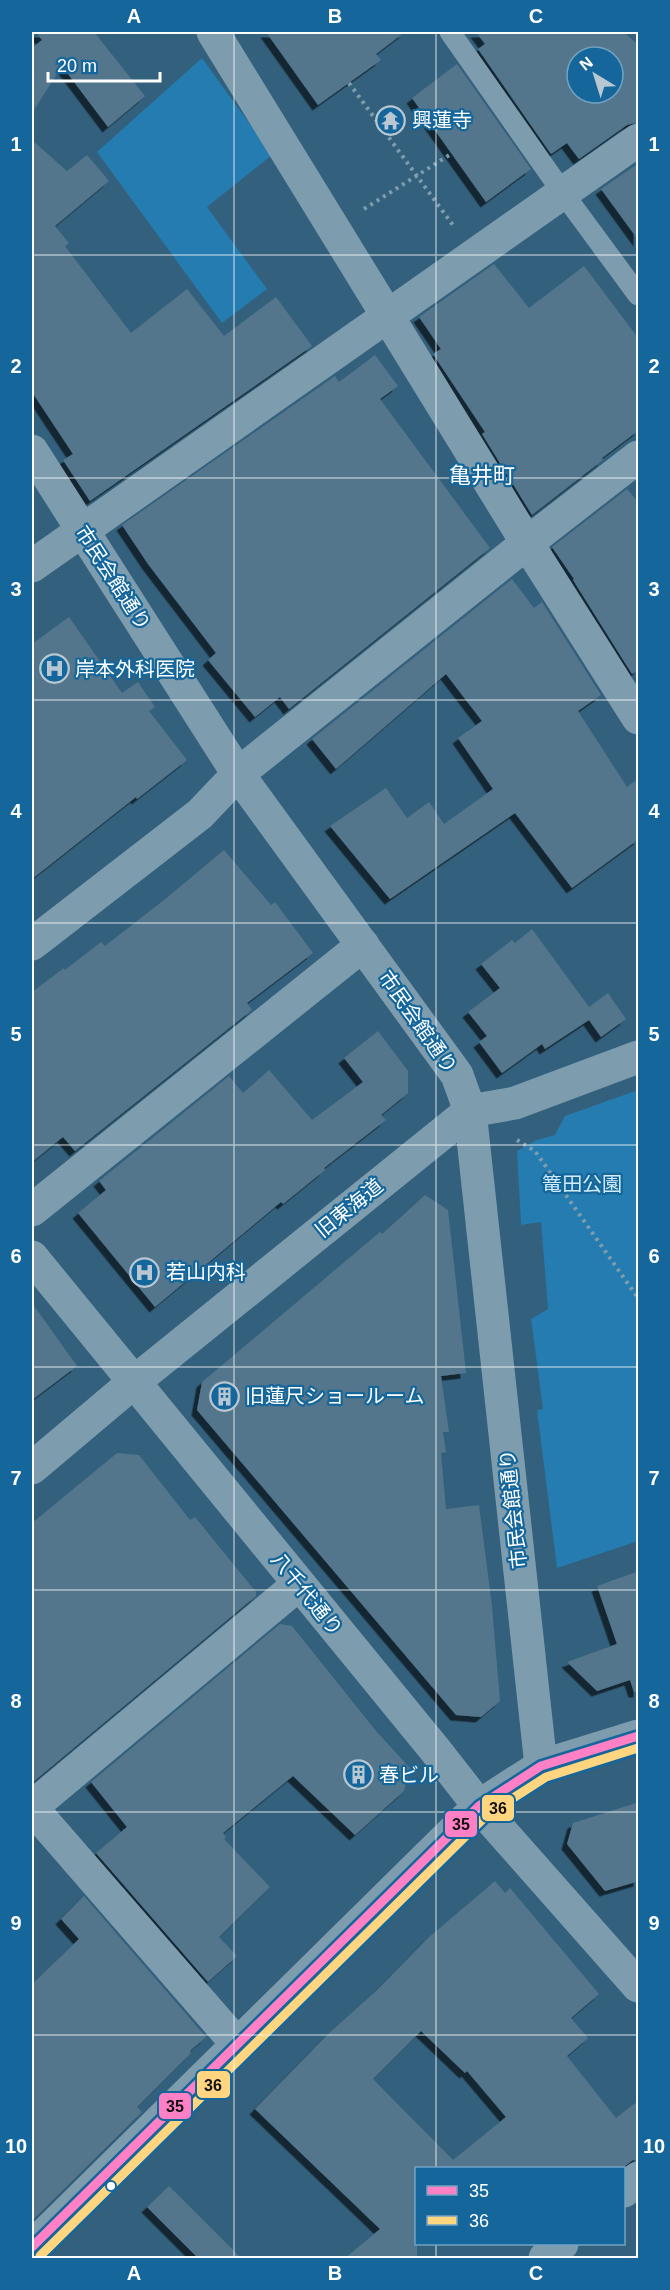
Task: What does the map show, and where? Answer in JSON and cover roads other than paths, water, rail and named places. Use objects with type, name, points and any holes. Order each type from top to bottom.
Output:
[{"type":"street","points":[[213,32],[526,543],[639,718]]},
{"type":"street","points":[[32,566],[639,140]]},
{"type":"street","name":"市民会館通り","points":[[32,451],[238,774],[457,1076],[470,1111],[541,1766]]},
{"type":"street","points":[[32,944],[200,814],[238,774],[526,543],[639,457]]},
{"type":"street","points":[[32,1210],[363,945]]},
{"type":"street","points":[[470,1111],[515,1103],[639,1057]]},
{"type":"street","name":"旧東海道","points":[[32,1468],[134,1382],[470,1111]]},
{"type":"street","name":"八千代通り","points":[[32,1257],[479,1806],[639,1986]]},
{"type":"street","points":[[238,2045],[32,1808],[299,1584]]},
{"type":"street","points":[[32,2247],[479,1806],[541,1766],[639,1736]]},
{"type":"street","points":[[625,2190],[639,2178]]},
{"type":"street","points":[[545,2259],[561,2245]]},
{"type":"lane","points":[[450,32],[563,193],[639,295]]},
{"type":"place","name":"興蓮寺","points":[[391,120]]},
{"type":"place","name":"岸本外科医院","points":[[54,669]]},
{"type":"place","name":"若山内科","points":[[145,1272]]},
{"type":"place","name":"旧蓮尺ショールーム","points":[[224,1396]]},
{"type":"place","name":"春ビル","points":[[358,1775]]},
{"type":"district","name":"亀井町","points":[[482,475]]},
{"type":"park label","name":"篭田公園","points":[[582,1184]]}]
